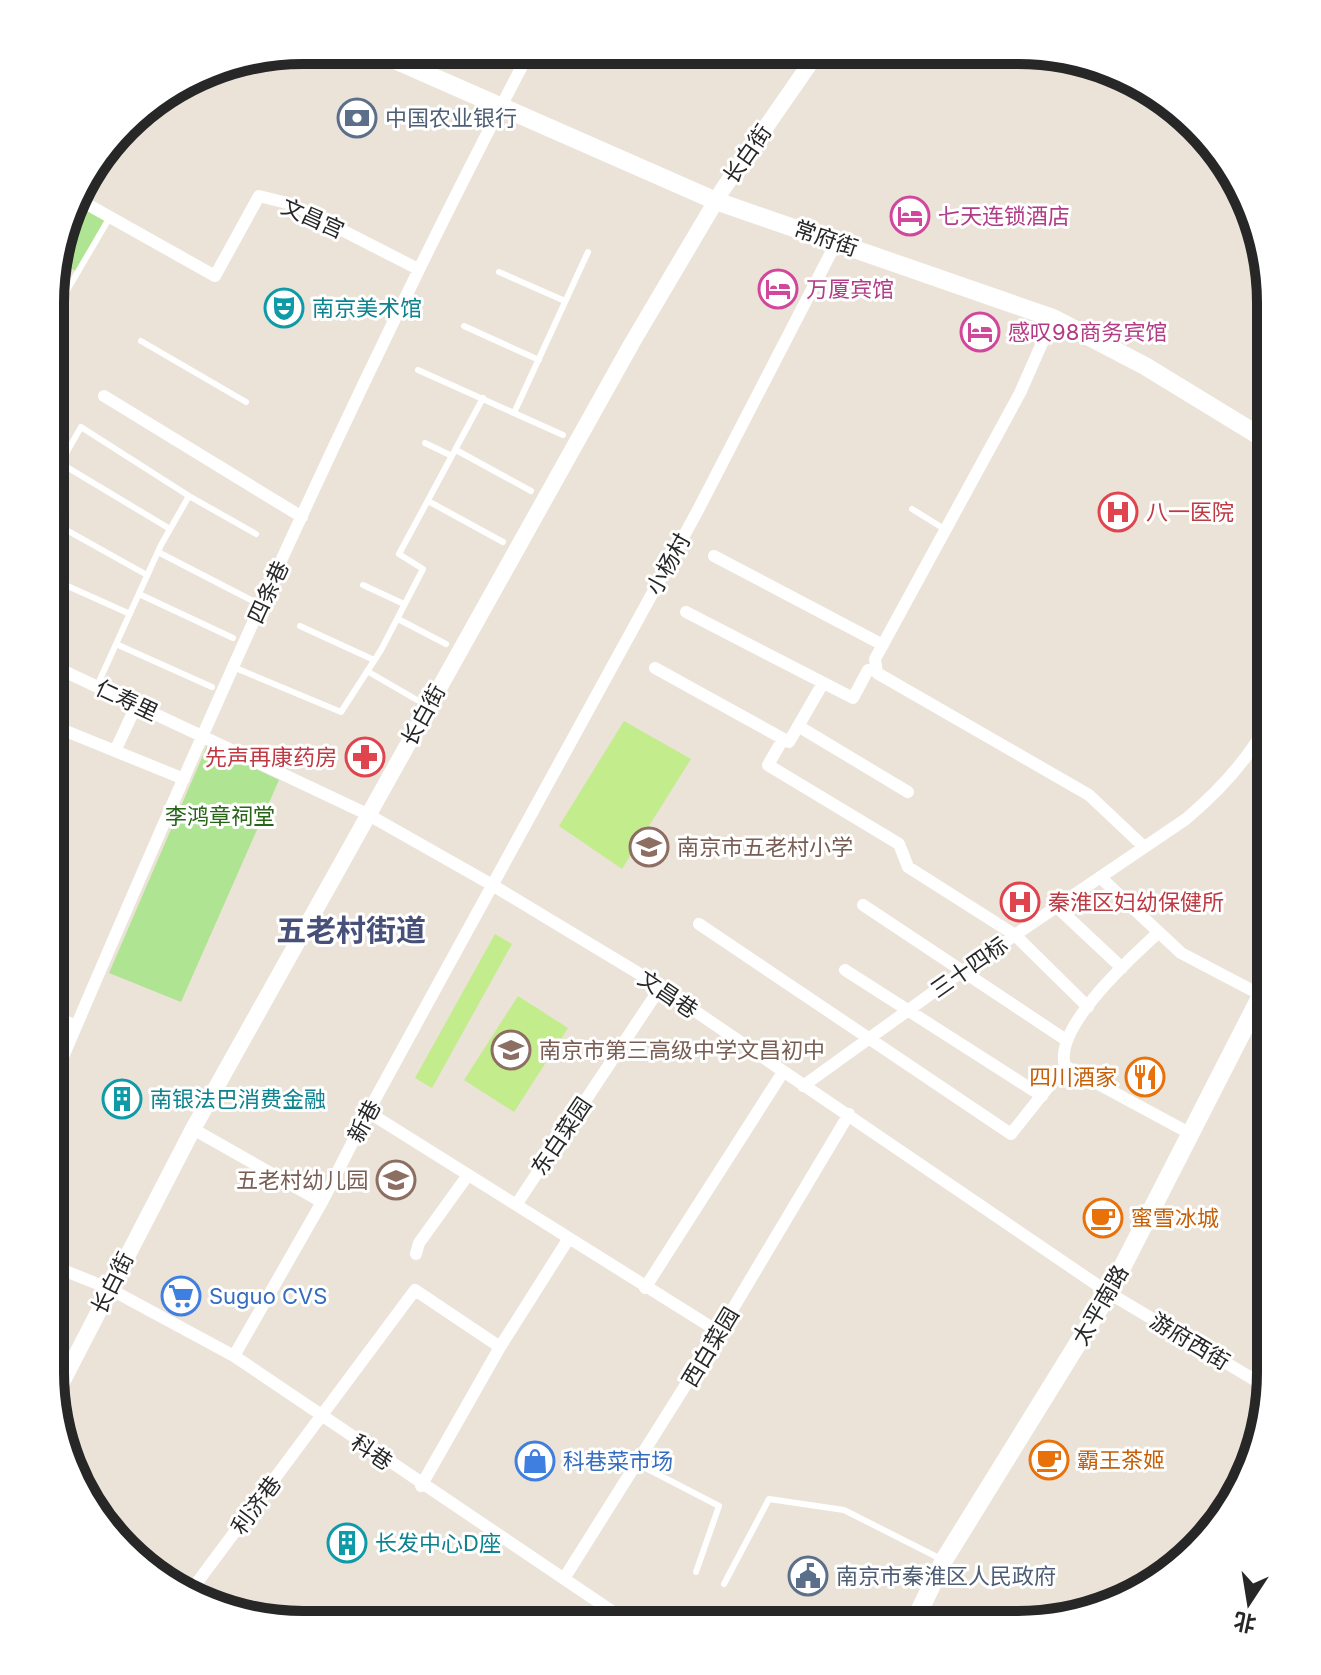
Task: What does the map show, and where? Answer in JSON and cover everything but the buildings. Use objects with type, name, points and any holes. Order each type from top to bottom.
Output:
[{"type":"main road","name":"常府街","points":[[416,64],[500,106],[716,201],[1053,318],[1145,366],[1257,434]]},
{"type":"main road","name":"太平南路","points":[[920,1610],[944,1560],[1109,1293],[1256,1012]]},
{"type":"street","name":"四条巷","points":[[64,1054],[302,517],[418,269],[523,64]]},
{"type":"street","name":"长白街","points":[[64,1377],[193,1129],[367,814],[716,201],[810,64]]},
{"type":"street","name":"文昌宫","points":[[86,203],[215,276],[259,196],[291,204],[418,269]]},
{"type":"street","name":"小杨村","points":[[494,886],[698,510],[837,241]]},
{"type":"street","points":[[1053,318],[1020,393],[875,659],[877,673],[1089,795],[1143,846]]},
{"type":"street","points":[[104,396],[302,517]]},
{"type":"street","points":[[714,556],[883,645]]},
{"type":"street","points":[[686,612],[853,698],[868,670],[876,667]]},
{"type":"street","points":[[655,668],[789,742],[823,683]]},
{"type":"street","name":"仁寿里","points":[[64,671],[203,735]]},
{"type":"street","points":[[115,751],[137,704]]},
{"type":"street","points":[[798,726],[908,792]]},
{"type":"street","points":[[64,730],[184,779]]},
{"type":"street","name":"文昌巷","points":[[203,735],[367,814],[494,886],[660,988],[1109,1293]]},
{"type":"street","points":[[783,739],[768,765],[899,844],[908,867],[1015,935],[1088,1007]]},
{"type":"street","name":"三十四标","points":[[803,1086],[1210,799],[1257,740]]},
{"type":"street","points":[[1100,877],[1181,953],[1256,996]]},
{"type":"street","name":"新巷","points":[[234,1356],[322,1202],[368,1112],[494,886]]},
{"type":"street","points":[[863,905],[1066,1040]]},
{"type":"street","points":[[1057,907],[1122,968]]},
{"type":"street","points":[[699,924],[868,1041],[1011,1134],[1065,1066],[1066,1040],[1071,1027],[1122,968],[1159,932]]},
{"type":"street","points":[[845,970],[1042,1096]]},
{"type":"street","name":"东白菜园","points":[[516,1205],[660,988]]},
{"type":"street","points":[[64,1021],[76,1026]]},
{"type":"street","points":[[1065,1066],[1191,1134]]},
{"type":"street","points":[[645,1288],[783,1072]]},
{"type":"street","points":[[368,1112],[719,1332]]},
{"type":"street","name":"西白菜园","points":[[565,1577],[719,1332],[849,1114]]},
{"type":"street","points":[[193,1129],[322,1202]]},
{"type":"street","points":[[416,1254],[419,1243],[468,1175]]},
{"type":"street","points":[[421,1486],[500,1347],[569,1238]]},
{"type":"street","name":"科巷","points":[[64,1271],[108,1288],[234,1356],[421,1486],[611,1610]]},
{"type":"street","name":"利济巷","points":[[195,1585],[322,1419],[415,1290],[500,1347]]},
{"type":"street","name":"游府西街","points":[[1109,1293],[1256,1381]]},
{"type":"lane","points":[[65,295],[110,217]]},
{"type":"lane","points":[[514,413],[588,252]]},
{"type":"lane","points":[[499,272],[565,301]]},
{"type":"lane","points":[[464,326],[539,360]]},
{"type":"lane","points":[[141,341],[246,402]]},
{"type":"lane","points":[[418,370],[563,435]]},
{"type":"lane","points":[[233,667],[341,712],[398,619],[423,569],[399,554],[483,398]]},
{"type":"lane","points":[[64,456],[81,427],[189,496],[256,534]]},
{"type":"lane","points":[[425,443],[454,453],[531,491]]},
{"type":"lane","points":[[64,465],[170,529]]},
{"type":"lane","points":[[97,686],[158,552],[189,496]]},
{"type":"lane","points":[[428,501],[503,542]]},
{"type":"lane","points":[[912,509],[946,530]]},
{"type":"lane","points":[[64,529],[147,575]]},
{"type":"lane","points":[[158,552],[251,600]]},
{"type":"lane","points":[[64,584],[130,614]]},
{"type":"lane","points":[[363,585],[404,604]]},
{"type":"lane","points":[[139,594],[233,638]]},
{"type":"lane","points":[[398,619],[446,644]]},
{"type":"lane","points":[[300,626],[374,660]]},
{"type":"lane","points":[[116,644],[212,687]]},
{"type":"lane","points":[[367,671],[417,700]]},
{"type":"lane","points":[[638,1464],[719,1506],[696,1572]]},
{"type":"lane","points":[[724,1584],[769,1499],[844,1510],[944,1560]]},
{"type":"green space","points":[[84,208],[105,219],[76,271],[67,266]]},
{"type":"green space","points":[[624,721],[691,759],[622,869],[559,826]]},
{"type":"green space","name":"李鸿章祠堂","points":[[207,746],[279,780],[181,1002],[109,973]]},
{"type":"green space","points":[[495,934],[512,944],[432,1088],[415,1078]]},
{"type":"green space","points":[[518,996],[568,1028],[514,1112],[464,1080]]},
{"type":"place","name":"中国农业银行","points":[[357,118]]},
{"type":"place","name":"七天连锁酒店","points":[[910,216]]},
{"type":"place","name":"万厦宾馆","points":[[778,289]]},
{"type":"place","name":"南京美术馆","points":[[284,308]]},
{"type":"place","name":"感叹98商务宾馆","points":[[980,332]]},
{"type":"place","name":"八一医院","points":[[1118,512]]},
{"type":"place","name":"先声再康药房","points":[[365,757]]},
{"type":"place","name":"南京市五老村小学","points":[[649,847]]},
{"type":"place","name":"秦淮区妇幼保健所","points":[[1020,902]]},
{"type":"place","name":"南京市第三高级中学文昌初中","points":[[511,1050]]},
{"type":"place","name":"四川酒家","points":[[1145,1077]]},
{"type":"place","name":"南银法巴消费金融","points":[[122,1099]]},
{"type":"place","name":"五老村幼儿园","points":[[396,1180]]},
{"type":"place","name":"蜜雪冰城","points":[[1103,1218]]},
{"type":"place","name":"Suguo CVS","points":[[181,1296]]},
{"type":"place","name":"霸王茶姬","points":[[1049,1460]]},
{"type":"place","name":"科巷菜市场","points":[[535,1461]]},
{"type":"place","name":"长发中心D座","points":[[347,1543]]},
{"type":"place","name":"南京市秦淮区人民政府","points":[[808,1576]]},
{"type":"district","name":"五老村街道","points":[[351,930]]}]
